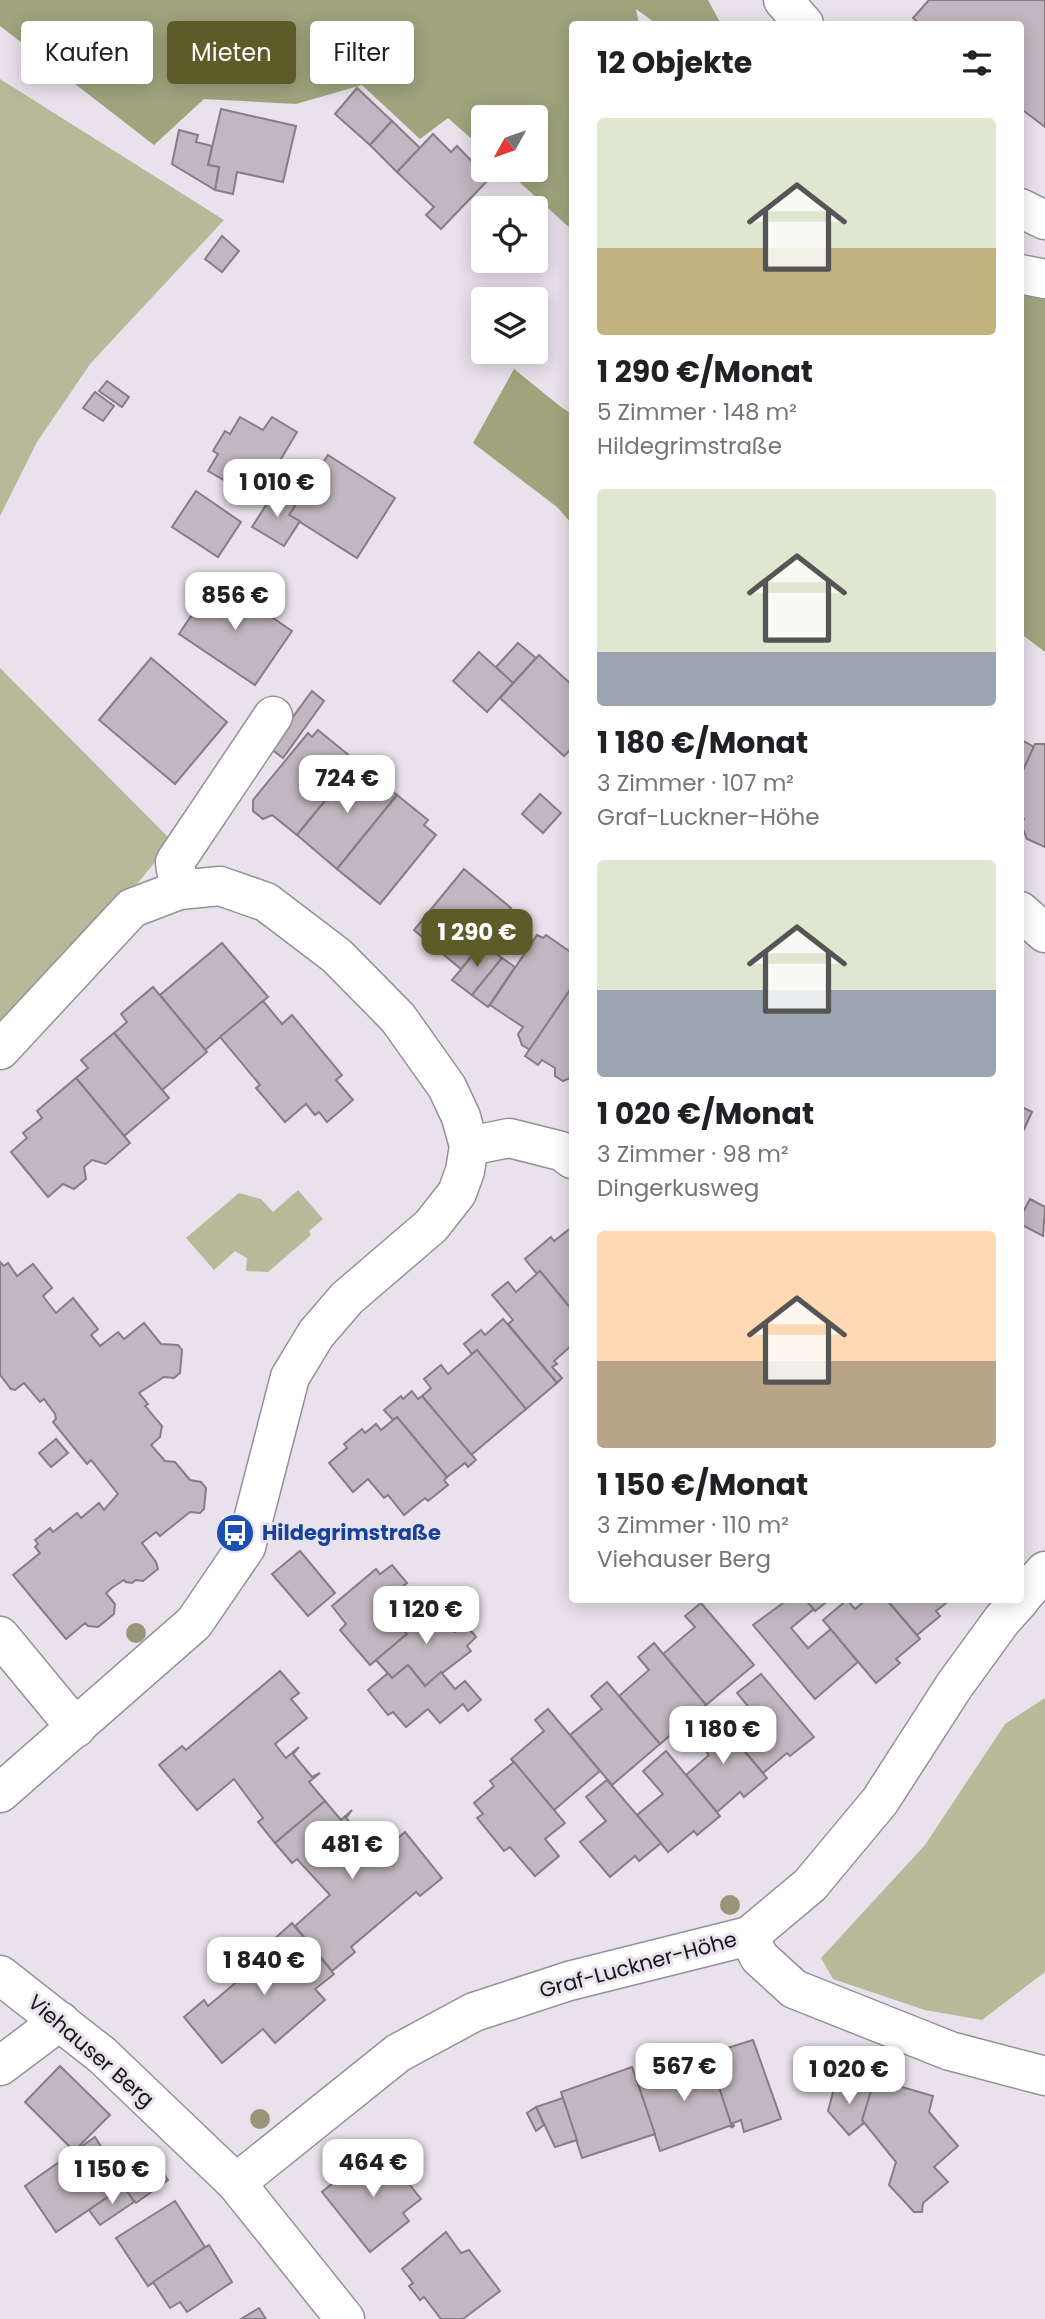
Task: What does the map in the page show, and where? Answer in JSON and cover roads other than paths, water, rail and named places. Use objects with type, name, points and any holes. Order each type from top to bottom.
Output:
[{"type":"street","points":[[783,0],[801,21]]},
{"type":"street","points":[[1024,210],[1045,220]]},
{"type":"street","points":[[1024,275],[1045,279]]},
{"type":"street","points":[[179,890],[175,862],[273,716]]},
{"type":"street","points":[[0,1050],[132,908],[179,890],[220,886],[267,902],[337,956],[398,1018],[447,1087],[461,1117],[469,1146],[465,1171],[457,1193],[430,1226],[346,1298],[316,1334],[290,1377],[246,1547],[194,1623],[0,1793]]},
{"type":"street","points":[[1024,915],[1045,933]]},
{"type":"street","points":[[469,1146],[509,1138],[561,1151],[569,1157]]},
{"type":"street","name":"Graf-Luckner-Höhe","points":[[1024,1595],[1045,1571]]},
{"type":"street","name":"Graf-Luckner-Höhe","points":[[236,2183],[398,2053],[474,2012],[569,1981],[748,1936],[810,1885],[880,1801],[954,1686],[1017,1603]]},
{"type":"street","points":[[0,1636],[76,1728]]},
{"type":"street","points":[[748,1936],[759,1957],[793,1989],[950,2051],[1045,2076]]},
{"type":"street","name":"Viehauser Berg","points":[[0,1975],[102,2055],[236,2183],[345,2319]]},
{"type":"street","points":[[0,2066],[60,2021]]},
{"type":"place","name":"Hildegrimstraße","points":[[235,1533]]}]
